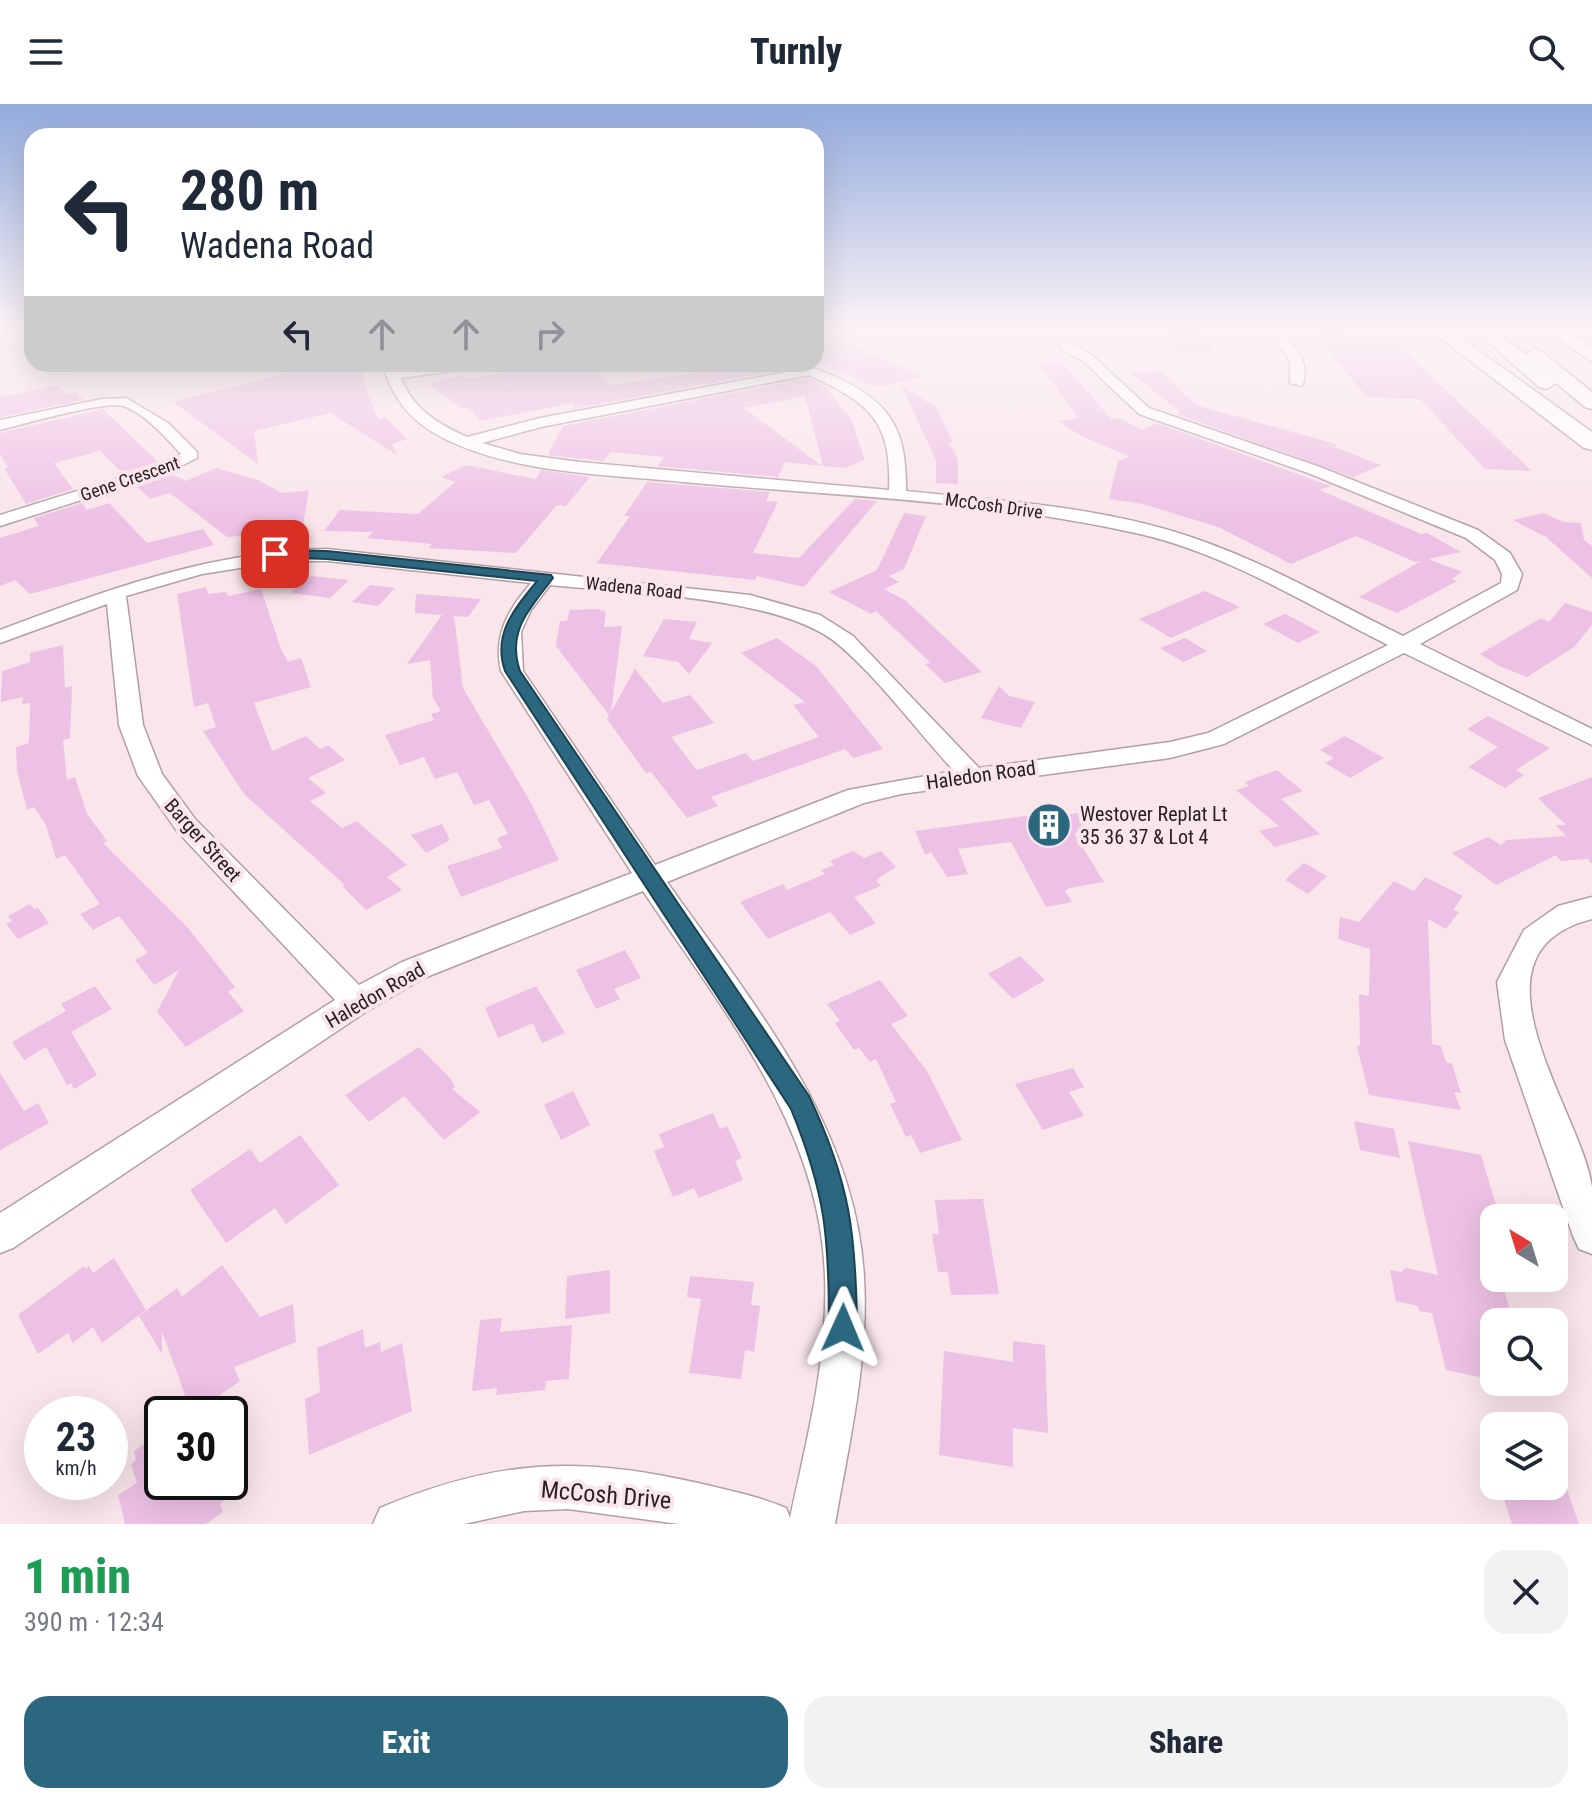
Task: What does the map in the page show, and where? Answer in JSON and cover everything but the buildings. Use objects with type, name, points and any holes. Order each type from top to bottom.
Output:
[{"type":"highway","points":[[1529,396],[1592,443]]},
{"type":"highway","points":[[1562,396],[1592,422]]},
{"type":"street","name":"McCosh Drive","points":[[402,396],[417,413],[467,442],[520,459],[897,493],[1122,523],[1176,536],[1225,556],[1592,738]]},
{"type":"street","points":[[467,442],[540,423],[679,396]]},
{"type":"street","points":[[863,396],[882,411],[899,460],[897,493]]},
{"type":"street","name":"Haledon Road","points":[[0,1235],[356,1002],[413,970],[842,800],[901,786],[1170,750],[1216,739],[1508,589],[1512,574],[1503,557],[1472,534],[1338,479],[1144,411],[1124,396]]},
{"type":"street","name":"Gene Crescent","points":[[0,425],[102,403],[126,402],[163,426],[191,455],[163,469],[0,521]]},
{"type":"street","name":"Wadena Road","points":[[0,637],[206,565],[275,554],[327,555],[750,601],[813,619],[846,640],[973,776]]},
{"type":"street","points":[[546,578],[513,620],[508,658],[520,683],[800,1104],[824,1159],[837,1209],[845,1305],[840,1374],[812,1524]]},
{"type":"street","name":"Barger Street","points":[[116,594],[131,725],[150,776],[186,825],[356,1002]]},
{"type":"street","points":[[1592,908],[1568,914],[1534,938],[1512,982],[1521,1040],[1592,1236]]},
{"type":"street","name":"McCosh Drive","points":[[396,1524],[423,1512],[539,1487],[633,1493],[677,1500],[770,1524]]},
{"type":"place","name":"Westover Replat Lt 35 36 37 & Lot 4","points":[[1049,825]]},
{"type":"route","points":[[275,554],[327,555],[546,578],[513,620],[508,658],[512,671],[800,1104],[824,1159],[837,1209],[843,1245],[843,1328]]}]
